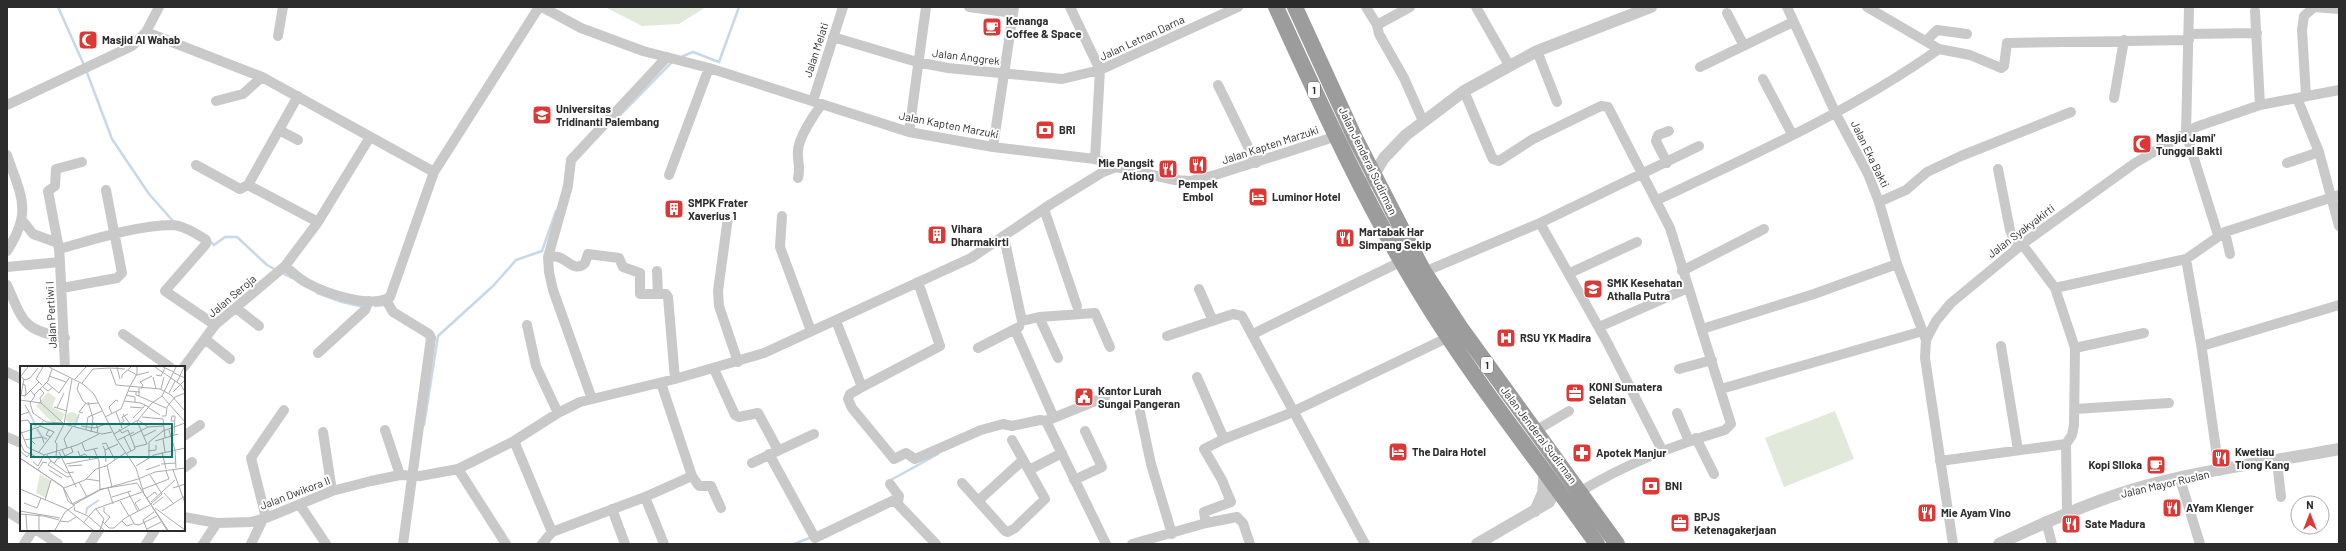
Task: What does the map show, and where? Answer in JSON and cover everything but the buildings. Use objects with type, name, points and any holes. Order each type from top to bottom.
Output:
[{"type":"highway","name":"Jalan Jenderal Sudirman","points":[[1276,7],[1337,136],[1402,261],[1449,337],[1597,544]]},
{"type":"highway","name":"Jalan Jenderal Sudirman","points":[[1295,7],[1374,175],[1424,272],[1460,328],[1581,491],[1617,544]]},
{"type":"highway","points":[[1549,476],[1567,473]]},
{"type":"street","points":[[7,105],[128,48],[146,32],[159,7]]},
{"type":"street","points":[[278,36],[282,7]]},
{"type":"street","points":[[387,304],[434,172],[539,7]]},
{"type":"street","name":"Jalan Kapten Marzuki","points":[[542,7],[582,28],[643,51],[709,68],[909,132],[993,147],[1095,159],[1116,167],[1176,180],[1190,181],[1215,176],[1337,136]]},
{"type":"street","name":"Jalan Melati","points":[[798,178],[801,165],[798,148],[818,102],[833,37],[843,7]]},
{"type":"street","points":[[909,132],[926,7]]},
{"type":"street","points":[[969,7],[1013,10],[993,147]]},
{"type":"street","points":[[1070,7],[1100,70],[1095,159]]},
{"type":"street","name":"Jalan Letnan Darna","points":[[1100,70],[1238,7]]},
{"type":"street","points":[[1366,7],[1377,25],[1379,34],[1404,78],[1423,121]]},
{"type":"street","points":[[1377,25],[1410,7]]},
{"type":"street","name":"Jalan Eka Bakti","points":[[1787,7],[1835,112],[1868,174],[1879,202],[1897,264],[1924,335]]},
{"type":"street","points":[[1867,7],[1927,40],[1939,49],[1970,55],[2001,68],[2004,66],[2007,43],[2124,40],[2257,33]]},
{"type":"street","points":[[2189,7],[2186,132],[2221,234],[2230,254]]},
{"type":"street","points":[[2339,9],[2314,7],[2304,16],[2302,30],[2302,97],[2318,152],[2335,196],[2339,226]]},
{"type":"street","points":[[1478,8],[1509,65]]},
{"type":"street","points":[[1364,190],[1384,158],[1406,135],[1464,91],[1537,51],[1645,8]]},
{"type":"street","points":[[2255,12],[2260,105]]},
{"type":"street","points":[[1727,13],[1743,44]]},
{"type":"street","points":[[1700,67],[1743,44],[1793,22]]},
{"type":"street","points":[[1927,40],[1937,30],[1967,34]]},
{"type":"street","points":[[146,32],[262,77],[434,172]]},
{"type":"street","name":"Jalan Anggrek","points":[[833,37],[918,62],[948,68],[1055,79],[1100,70]]},
{"type":"street","points":[[2114,98],[2124,40]]},
{"type":"street","points":[[1657,200],[1835,112],[1903,75],[1939,49]]},
{"type":"street","points":[[1537,51],[1557,102]]},
{"type":"street","points":[[592,399],[548,272],[548,257],[569,181],[571,159],[673,59]]},
{"type":"street","points":[[669,176],[709,68]]},
{"type":"street","points":[[216,101],[243,94],[262,77]]},
{"type":"street","points":[[1763,79],[1792,134]]},
{"type":"street","points":[[1218,84],[1256,163]]},
{"type":"street","name":"Jalan Syakyakirti","points":[[1952,544],[1927,379],[1924,335],[1951,303],[2019,246],[2108,182],[2186,132],[2196,127],[2260,105],[2339,90]]},
{"type":"street","points":[[1464,91],[1494,159],[1499,161],[1533,139],[1601,106],[1605,106],[1657,200],[1670,228],[1682,270],[1721,389],[1731,424],[1730,428],[1662,450],[1619,469],[1581,491]]},
{"type":"street","points":[[196,165],[240,189],[248,185],[298,96]]},
{"type":"street","points":[[1879,202],[1906,190],[1927,172],[1961,156],[2071,112]]},
{"type":"street","points":[[279,130],[298,140]]},
{"type":"street","points":[[1667,163],[1656,141],[1658,135],[1669,131]]},
{"type":"street","name":"Jalan Seroja","points":[[185,366],[215,325],[283,269],[318,222],[370,137]]},
{"type":"street","points":[[1424,272],[1540,223],[1642,173],[1667,163],[1699,146]]},
{"type":"street","points":[[2287,163],[2318,152]]},
{"type":"street","points":[[7,155],[23,206],[22,220],[16,237],[7,251]]},
{"type":"street","name":"Jalan Pertiwi I","points":[[65,366],[65,338],[60,262],[48,191],[56,186],[56,169],[82,162]]},
{"type":"street","name":"Jalan Dwikora II","points":[[185,517],[216,523],[240,523],[265,519],[332,491],[400,475],[415,476],[458,469],[514,441],[558,413],[592,399],[661,383],[738,362],[764,353],[836,321],[971,258],[1044,209],[1103,172],[1116,167]]},
{"type":"street","points":[[1998,169],[2010,230],[2019,246],[2055,288],[2075,348],[2075,409],[2072,435],[2066,444],[2067,514]]},
{"type":"street","points":[[248,185],[318,222]]},
{"type":"street","points":[[62,288],[117,278],[122,273],[106,190]]},
{"type":"street","points":[[2055,288],[2186,258],[2221,234],[2335,196]]},
{"type":"street","points":[[1044,209],[1077,306]]},
{"type":"street","points":[[782,216],[780,247],[811,331]]},
{"type":"street","points":[[728,217],[718,291],[719,306],[738,362]]},
{"type":"street","points":[[22,220],[34,234],[58,246],[115,233],[172,225],[194,233],[206,240],[206,245],[165,291],[215,325]]},
{"type":"street","points":[[1540,223],[1570,273],[1662,450]]},
{"type":"street","points":[[1682,270],[1764,229]]},
{"type":"street","points":[[1004,237],[1022,321]]},
{"type":"street","points":[[1570,273],[1637,242]]},
{"type":"street","points":[[548,257],[559,257],[569,264],[579,266],[585,263],[588,254],[619,258],[623,266],[640,273],[640,294],[666,294],[668,297],[675,379]]},
{"type":"street","points":[[2186,258],[2202,346],[2219,471]]},
{"type":"street","points":[[1254,334],[1402,261]]},
{"type":"street","points":[[7,267],[60,262]]},
{"type":"street","points":[[1702,329],[1814,294],[1897,264]]},
{"type":"street","points":[[283,269],[318,288],[367,305],[387,304],[430,337],[415,476],[403,544]]},
{"type":"street","points":[[657,271],[658,294]]},
{"type":"street","points":[[918,282],[940,346],[850,394],[849,401],[895,460],[906,453],[915,459],[981,430],[1040,420],[1050,420],[1105,397]]},
{"type":"street","points":[[7,285],[22,317],[31,327],[39,332],[65,338]]},
{"type":"street","points":[[1599,327],[1688,288]]},
{"type":"street","points":[[1199,289],[1214,321]]},
{"type":"street","points":[[318,353],[367,305]]},
{"type":"street","points":[[2202,346],[2339,305]]},
{"type":"street","points":[[236,308],[259,326]]},
{"type":"street","points":[[978,348],[1015,330],[1022,321],[1039,317],[1095,313],[1110,347]]},
{"type":"street","points":[[1167,336],[1234,314],[1242,316],[1254,334],[1365,544]]},
{"type":"street","points":[[1039,317],[1058,358]]},
{"type":"street","points":[[836,321],[862,387]]},
{"type":"street","points":[[527,326],[536,366],[558,413]]},
{"type":"street","points":[[1015,330],[1062,453],[1106,544]]},
{"type":"street","points":[[2075,348],[2144,333]]},
{"type":"street","points":[[123,334],[169,366]]},
{"type":"street","points":[[1721,389],[1924,335]]},
{"type":"street","points":[[1206,523],[1205,512],[1231,502],[1222,480],[1204,450],[1205,448],[1294,411],[1449,337]]},
{"type":"street","points":[[205,339],[230,359]]},
{"type":"street","points":[[2002,346],[2018,450]]},
{"type":"street","points":[[1679,369],[1712,360]]},
{"type":"street","points":[[714,369],[735,415],[740,417],[758,413],[813,538],[890,501],[898,502],[936,544]]},
{"type":"street","points":[[7,372],[20,378]]},
{"type":"street","points":[[1197,377],[1224,439]]},
{"type":"street","points":[[661,383],[692,476],[700,486],[711,486],[721,508]]},
{"type":"street","points":[[2075,409],[2169,403]]},
{"type":"street","points":[[251,544],[265,519],[250,458],[284,410]]},
{"type":"street","points":[[1535,431],[1570,411]]},
{"type":"street","points":[[1140,412],[1151,464],[1172,534]]},
{"type":"street","points":[[1677,413],[1714,474]]},
{"type":"street","points":[[185,435],[200,425]]},
{"type":"street","points":[[386,430],[400,475]]},
{"type":"street","points":[[1074,480],[1102,466],[1085,431]]},
{"type":"street","points":[[323,432],[332,491]]},
{"type":"street","points":[[752,463],[814,434]]},
{"type":"street","points":[[7,437],[20,443]]},
{"type":"street","points":[[962,483],[1005,531],[1008,532],[1015,528],[1045,501],[1012,440]]},
{"type":"street","points":[[514,441],[552,532]]},
{"type":"street","points":[[1940,461],[2066,444]]},
{"type":"street","name":"Jalan Mayor Ruslan","points":[[1999,544],[2046,521],[2131,490],[2219,471],[2339,449]]},
{"type":"street","points":[[1029,470],[1062,453]]},
{"type":"street","points":[[978,501],[1023,460]]},
{"type":"street","points":[[2278,461],[2280,497]]},
{"type":"street","points":[[458,469],[506,544]]},
{"type":"street","points":[[542,544],[552,532],[645,497],[692,476]]},
{"type":"street","points":[[1477,544],[1549,502],[1552,496],[1549,476]]},
{"type":"street","points":[[2180,479],[2200,544]]},
{"type":"street","points":[[890,484],[899,496],[898,502]]},
{"type":"street","points":[[645,497],[664,544]]},
{"type":"street","points":[[300,505],[326,544]]},
{"type":"street","points":[[612,509],[625,544]]},
{"type":"street","points":[[7,511],[20,519]]},
{"type":"street","points":[[1132,544],[1172,534],[1206,523],[1238,517],[1247,532],[1250,544]]},
{"type":"street","points":[[2046,521],[2052,544]]},
{"type":"street","points":[[203,544],[216,523]]},
{"type":"street","points":[[24,544],[32,531]]},
{"type":"street","points":[[38,531],[58,544]]},
{"type":"street","points":[[90,544],[98,531]]},
{"type":"street","points":[[146,544],[154,531]]},
{"type":"green space","points":[[605,7],[706,7],[679,24],[642,26]]},
{"type":"green space","points":[[1835,411],[1854,459],[1784,487],[1765,438]]},
{"type":"waterway","points":[[58,7],[84,65]]},
{"type":"waterway","points":[[681,57],[693,52],[719,62],[739,7]]},
{"type":"waterway","points":[[618,117],[673,61]]},
{"type":"waterway","points":[[86,70],[112,139],[149,194],[173,221]]},
{"type":"waterway","points":[[424,425],[438,336],[493,286],[516,260],[542,251],[556,211]]},
{"type":"waterway","points":[[209,240],[214,245],[225,237],[237,237],[267,265],[276,270]]},
{"type":"waterway","points":[[282,273],[292,278]]},
{"type":"waterway","points":[[317,293],[342,302],[364,307]]},
{"type":"waterway","points":[[375,306],[385,305]]},
{"type":"waterway","points":[[889,481],[938,454]]},
{"type":"waterway","points":[[794,544],[812,537]]},
{"type":"place","name":"Kenanga Coffee & Space","points":[[992,27]]},
{"type":"place","name":"Masjid Al Wahab","points":[[88,40]]},
{"type":"place","name":"Universitas Tridinanti Palembang","points":[[542,115]]},
{"type":"place","name":"BRI","points":[[1045,130]]},
{"type":"place","name":"Masjid Jami' Tunggal Bakti","points":[[2142,144]]},
{"type":"place","name":"Pempek Embol","points":[[1198,165]]},
{"type":"place","name":"Mie Pangsit Ationg","points":[[1168,169]]},
{"type":"place","name":"Luminor Hotel","points":[[1258,197]]},
{"type":"place","name":"SMPK Frater Xaverius 1","points":[[674,209]]},
{"type":"place","name":"Vihara Dharmakirti","points":[[937,235]]},
{"type":"place","name":"Martabak Har Simpang Sekip","points":[[1345,238]]},
{"type":"place","name":"SMK Kesehatan Athalla Putra","points":[[1593,289]]},
{"type":"place","name":"RSU YK Madira","points":[[1506,338]]},
{"type":"place","name":"KONI Sumatera Selatan","points":[[1575,393]]},
{"type":"place","name":"Kantor Lurah Sungai Pangeran","points":[[1084,397]]},
{"type":"place","name":"The Daira Hotel","points":[[1398,452]]},
{"type":"place","name":"Apotek Manjur","points":[[1582,453]]},
{"type":"place","name":"Kwetiau Tiong Kang","points":[[2221,458]]},
{"type":"place","name":"Kopi SIloka","points":[[2156,465]]},
{"type":"place","name":"BNI","points":[[1651,486]]},
{"type":"place","name":"AYam Klenger","points":[[2172,508]]},
{"type":"place","name":"Mie Ayam Vino","points":[[1927,513]]},
{"type":"place","name":"BPJS Ketenagakerjaan","points":[[1680,523]]},
{"type":"place","name":"Sate Madura","points":[[2071,524]]}]
